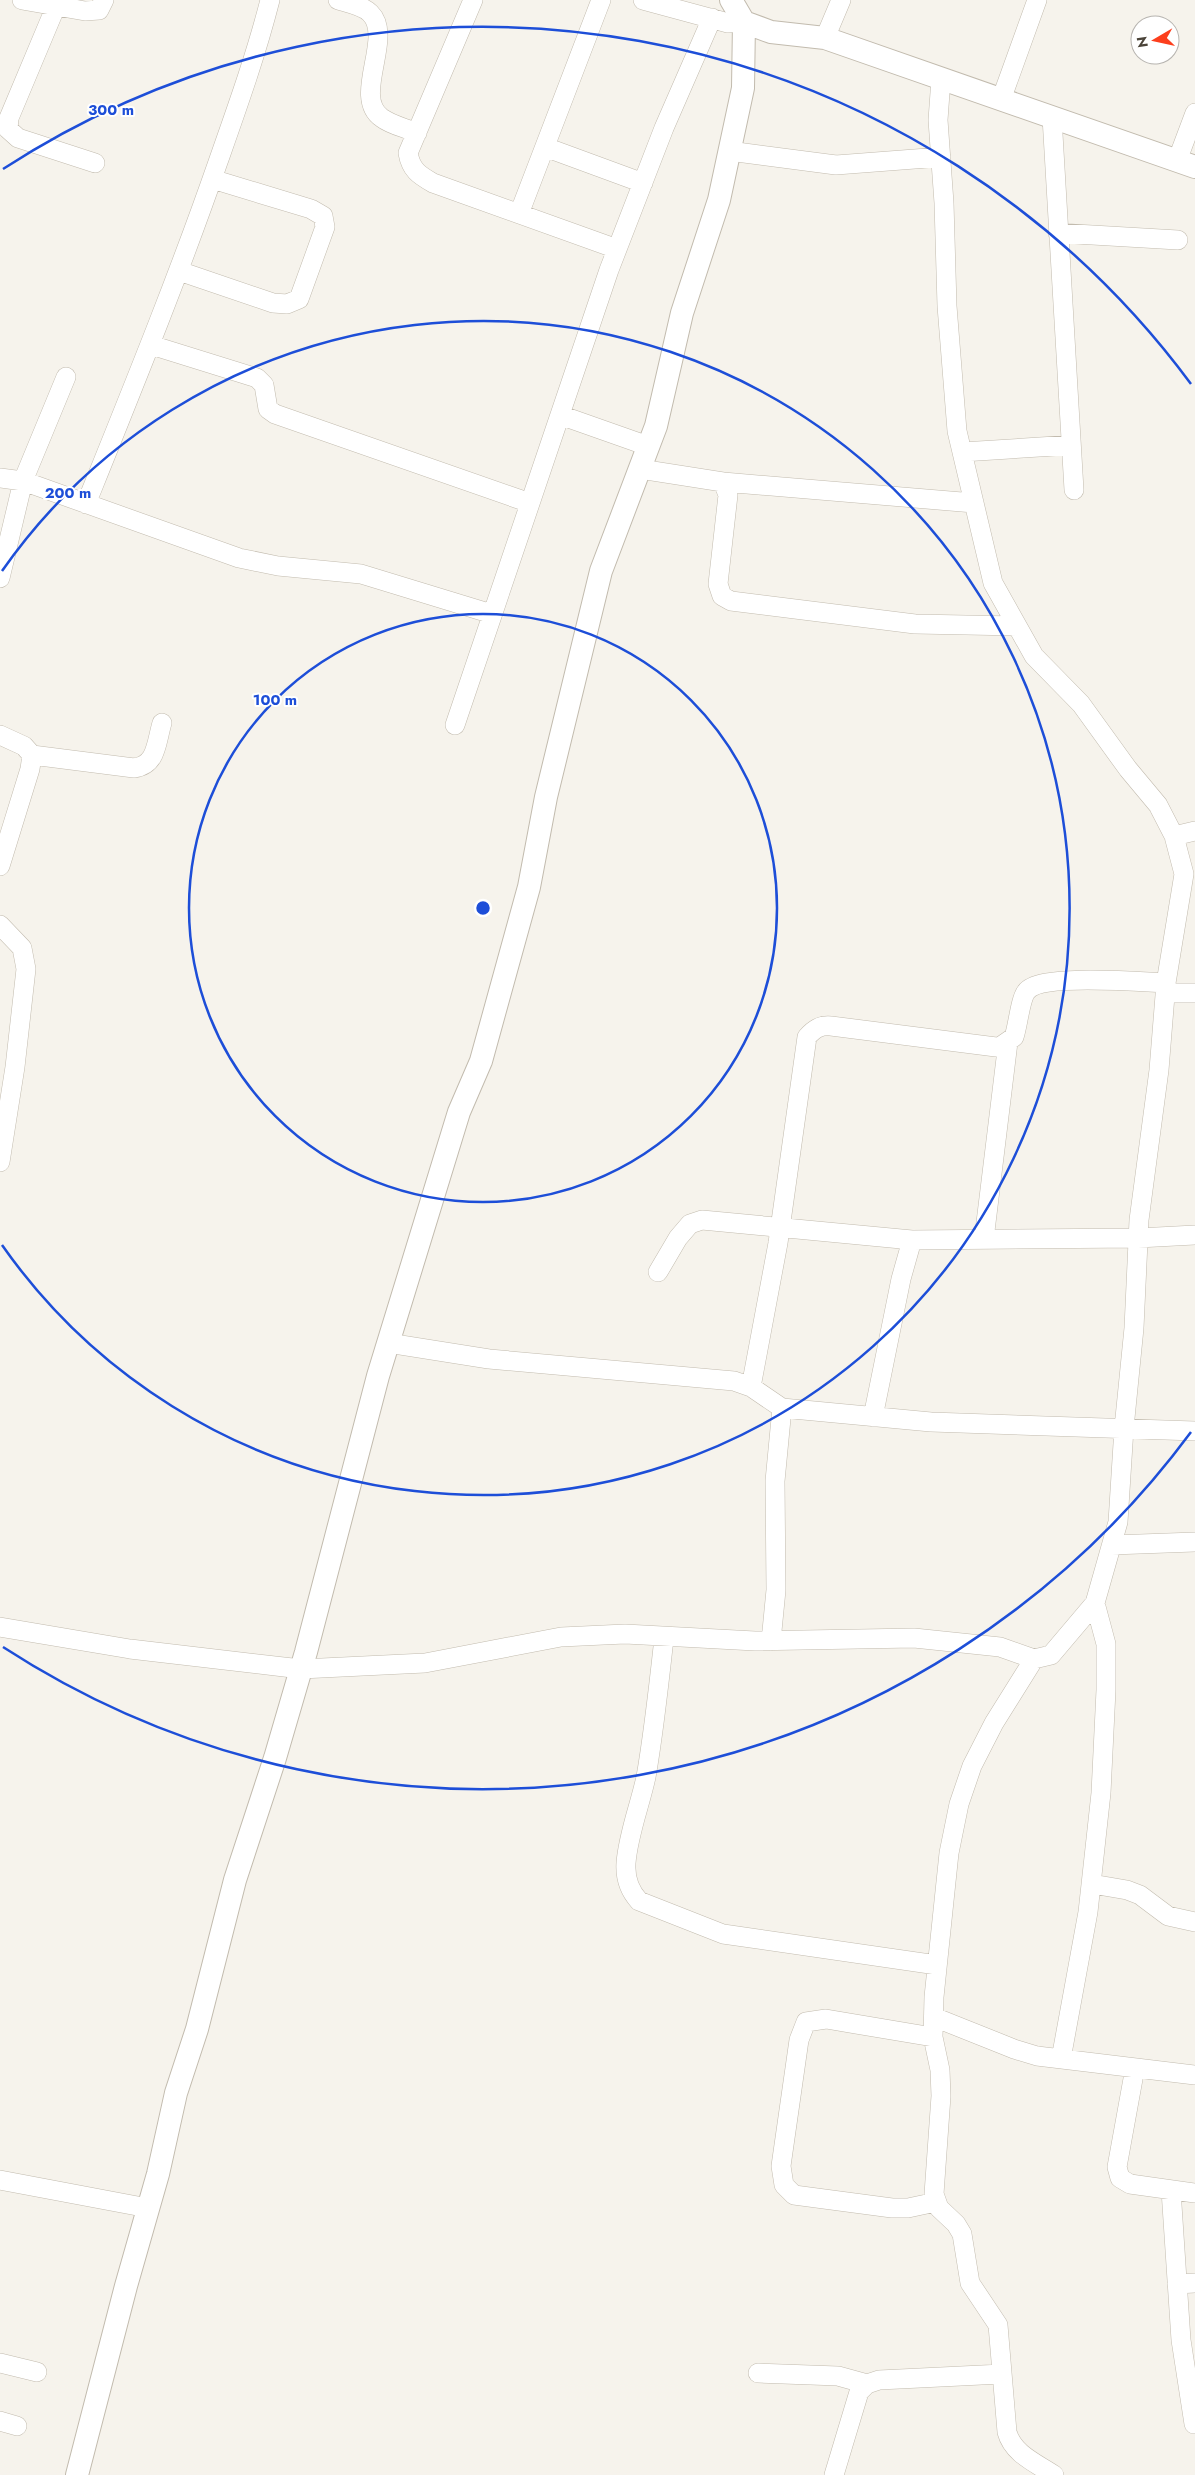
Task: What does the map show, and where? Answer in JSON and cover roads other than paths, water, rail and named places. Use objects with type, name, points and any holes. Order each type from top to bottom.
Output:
[{"type":"street","points":[[22,0],[85,11],[99,10],[104,0]]},
{"type":"street","points":[[86,504],[179,271],[258,50],[270,0]]},
{"type":"street","points":[[338,0],[369,11],[375,19],[378,32],[370,97],[374,109],[381,118],[417,133]]},
{"type":"street","points":[[473,0],[408,154],[410,165],[419,175],[433,183],[617,249]]},
{"type":"street","points":[[519,214],[601,0]]},
{"type":"street","points":[[643,0],[728,23],[744,22],[771,32],[825,38],[1186,164],[1195,113]]},
{"type":"street","points":[[77,2475],[95,2401],[148,2208],[176,2093],[197,2029],[236,1880],[301,1669],[388,1343],[459,1112],[481,1061],[529,888],[546,797],[602,571],[656,426],[682,313],[719,200],[743,88],[744,22],[731,0]]},
{"type":"street","points":[[825,38],[841,0]]},
{"type":"street","points":[[1001,100],[1037,0]]},
{"type":"street","points":[[56,6],[9,118],[8,129],[18,138],[95,163]]},
{"type":"street","points":[[455,725],[617,249],[664,128],[712,18]]},
{"type":"street","points":[[0,1626],[130,1648],[301,1669],[425,1663],[561,1637],[625,1634],[664,1638],[771,1641],[914,1638],[1000,1646],[1034,1658],[1052,1655],[1095,1603],[1118,1522],[1124,1428],[1134,1328],[1138,1238],[1159,1070],[1166,988],[1184,874],[1174,836],[1158,804],[1128,769],[1081,704],[1034,656],[993,583],[957,431],[947,306],[938,120],[941,79]]},
{"type":"street","points":[[1052,117],[1074,490]]},
{"type":"street","points":[[545,146],[643,183]]},
{"type":"street","points":[[729,150],[836,165],[941,157]]},
{"type":"street","points":[[179,271],[273,303],[287,304],[299,299],[314,263],[325,227],[322,216],[311,209],[212,179]]},
{"type":"street","points":[[1058,233],[1178,240]]},
{"type":"street","points":[[151,344],[257,378],[264,385],[268,409],[275,414],[530,503]]},
{"type":"street","points":[[0,578],[23,481],[66,377]]},
{"type":"street","points":[[560,415],[648,446]]},
{"type":"street","points":[[962,452],[1071,445]]},
{"type":"street","points":[[640,469],[723,482],[974,503]]},
{"type":"street","points":[[0,478],[23,481],[239,558],[278,566],[361,574],[492,614]]},
{"type":"street","points":[[723,482],[728,495],[718,584],[722,596],[731,601],[914,624],[1017,626]]},
{"type":"street","points":[[32,754],[134,768],[144,767],[152,760],[162,724]]},
{"type":"street","points":[[0,735],[29,749],[32,754],[30,769],[0,866]]},
{"type":"street","points":[[1174,836],[1195,831]]},
{"type":"street","points":[[0,925],[22,948],[26,969],[15,1067],[2,1131],[0,1162]]},
{"type":"street","points":[[751,1387],[780,1228],[807,1037],[813,1031],[823,1026],[831,1026],[996,1047],[1014,1037],[1026,992],[1032,988],[1059,980],[1166,988],[1195,993]]},
{"type":"street","points":[[984,1239],[1008,1042]]},
{"type":"street","points":[[658,1272],[678,1238],[690,1224],[702,1220],[912,1240],[1138,1238],[1195,1235]]},
{"type":"street","points":[[873,1417],[901,1279],[912,1240]]},
{"type":"street","points":[[388,1343],[489,1359],[728,1380],[751,1387],[782,1408],[931,1422],[1195,1431]]},
{"type":"street","points":[[771,1641],[776,1581],[775,1481],[782,1408]]},
{"type":"street","points":[[1112,1545],[1195,1542]]},
{"type":"street","points":[[1061,2059],[1092,1884],[1101,1793],[1106,1690],[1106,1644],[1095,1603]]},
{"type":"street","points":[[664,1638],[652,1739],[626,1862],[627,1879],[631,1892],[639,1901],[723,1934],[937,1965]]},
{"type":"street","points":[[1034,1658],[994,1723],[972,1766],[959,1804],[949,1853],[937,1965],[934,2017],[934,2037],[940,2070],[941,2096],[934,2194],[939,2208],[956,2224],[962,2234],[970,2283],[998,2325],[1010,2442],[1018,2452],[1054,2475]]},
{"type":"street","points":[[1092,1884],[1127,1890],[1140,1896],[1168,1916],[1195,1922]]},
{"type":"street","points":[[934,2017],[1014,2049],[1037,2056],[1195,2075]]},
{"type":"street","points":[[934,2037],[826,2019],[806,2022],[799,2040],[781,2166],[784,2185],[794,2195],[892,2208],[908,2208],[936,2202]]},
{"type":"street","points":[[1135,2068],[1117,2167],[1120,2178],[1130,2184],[1195,2193]]},
{"type":"street","points":[[0,2180],[148,2208]]},
{"type":"street","points":[[1171,2190],[1186,2283],[1181,2340],[1194,2424]]},
{"type":"street","points":[[0,2363],[37,2372]]},
{"type":"street","points":[[758,2373],[838,2376],[867,2384]]},
{"type":"street","points":[[834,2475],[859,2392],[867,2384],[879,2380],[1002,2374]]}]
